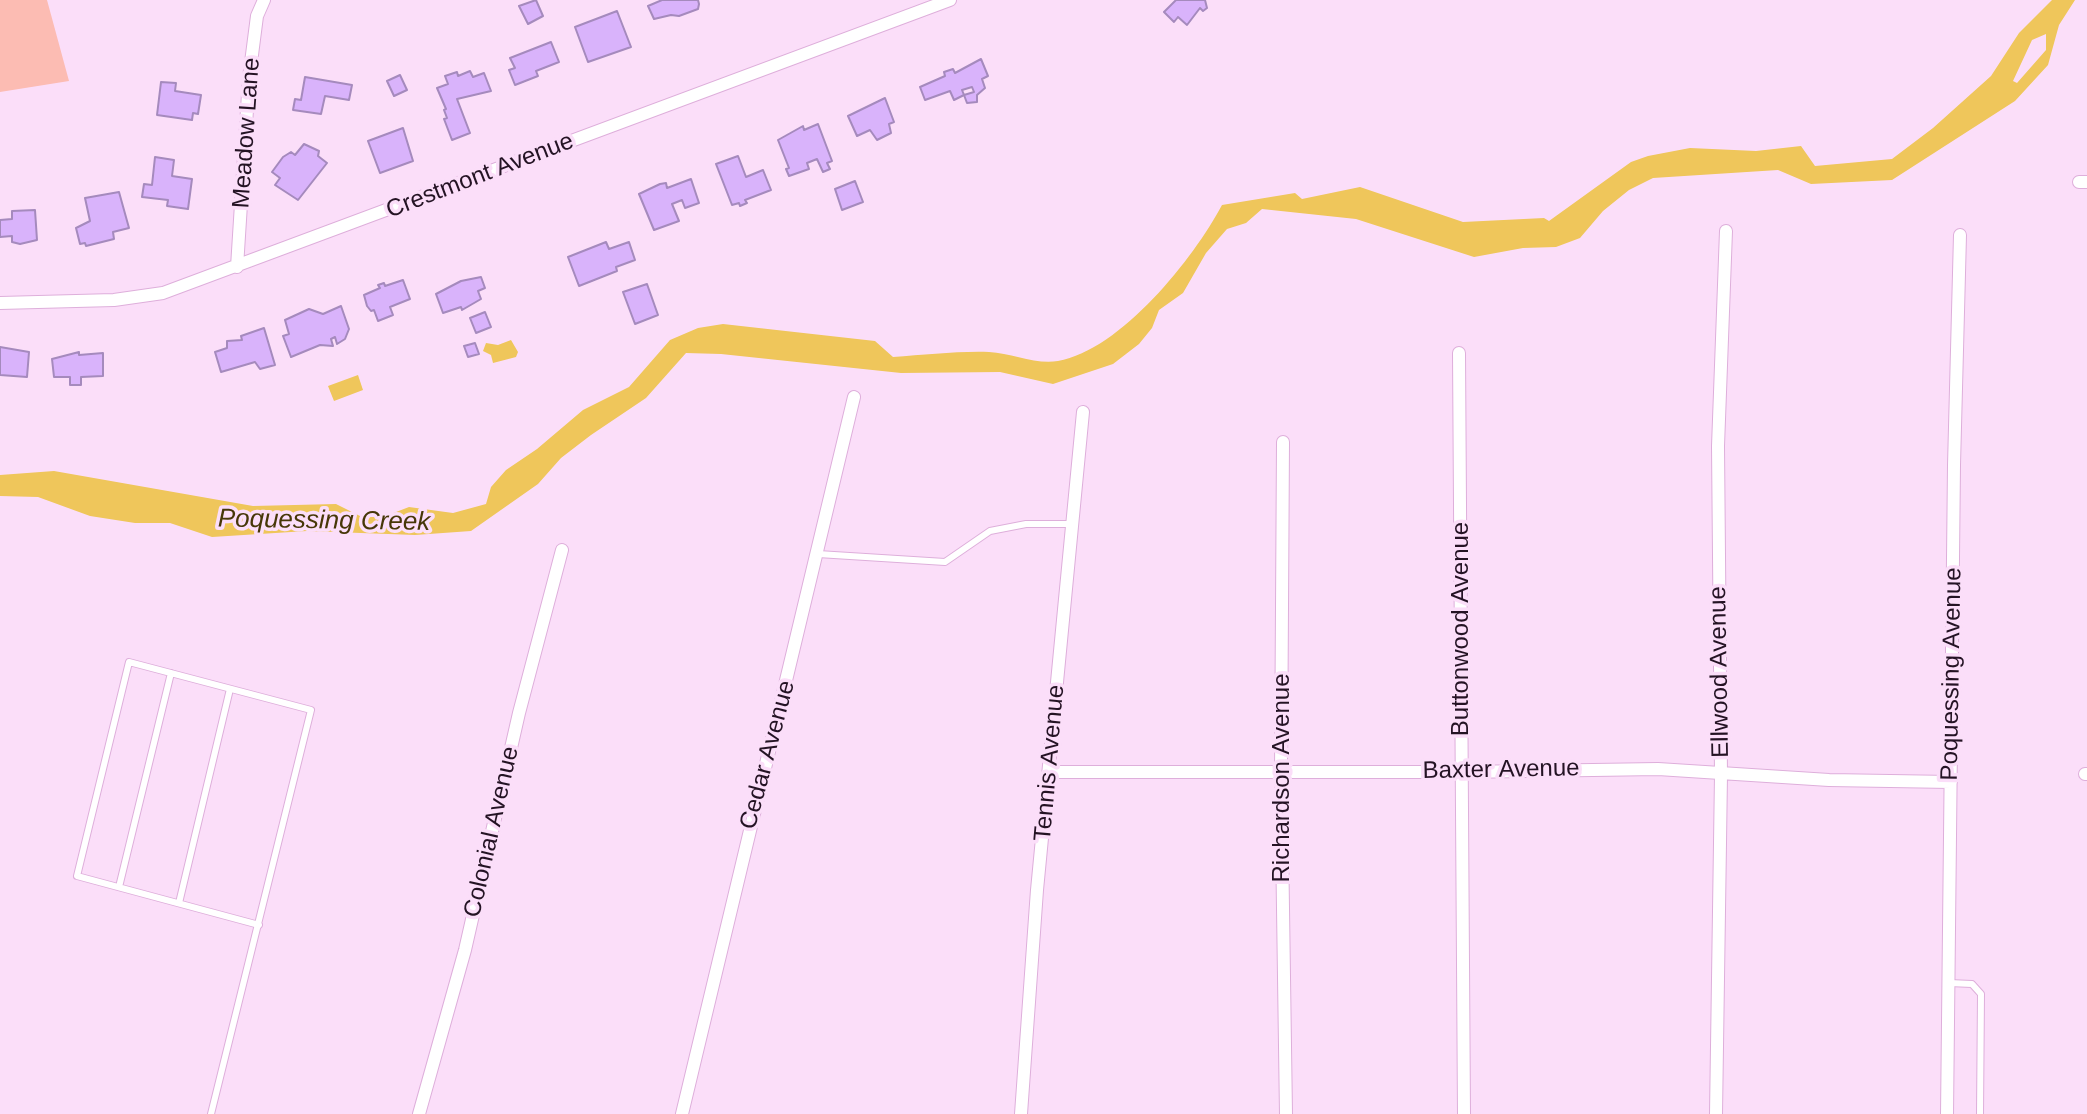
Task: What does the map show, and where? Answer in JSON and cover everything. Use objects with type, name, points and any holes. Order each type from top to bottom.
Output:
[{"type":"street","name":"Meadow Lane","points":[[237,267],[249,78],[257,16],[264,0]]},
{"type":"street","name":"Crestmont Avenue","points":[[0,303],[114,300],[163,293],[950,0]]},
{"type":"street","name":"Ellwood Avenue","points":[[1716,1114],[1721,775],[1718,446],[1726,231]]},
{"type":"street","name":"Poquessing Avenue","points":[[1947,1114],[1960,235]]},
{"type":"street","name":"Buttonwood Avenue","points":[[1459,353],[1464,1114]]},
{"type":"street","name":"Cedar Avenue","points":[[682,1114],[854,397]]},
{"type":"street","name":"Tennis Avenue","points":[[1021,1114],[1037,890],[1083,412]]},
{"type":"street","name":"Richardson Avenue","points":[[1283,442],[1281,771],[1286,1114]]},
{"type":"street","name":"Colonial Avenue","points":[[419,1114],[465,950],[519,713],[562,550]]},
{"type":"street","name":"Baxter Avenue","points":[[1050,772],[1658,769],[1721,775],[1951,782]]},
{"type":"lane","points":[[818,554],[945,562],[990,531],[1026,524],[1074,524]]},
{"type":"lane","points":[[211,1114],[259,925],[311,709],[129,662],[77,876],[259,925]]},
{"type":"lane","points":[[118,887],[171,673]]},
{"type":"lane","points":[[179,903],[230,689]]},
{"type":"lane","points":[[1949,983],[1972,984],[1981,993],[1980,1114]]},
{"type":"shaded area","points":[[0,0],[47,0],[69,81],[0,92]]},
{"type":"water","name":"Poquessing Creek","points":[[2052,0],[2075,0],[2059,25],[2048,65],[2015,101],[1892,180],[1811,184],[1778,170],[1653,178],[1629,190],[1603,211],[1580,238],[1556,247],[1523,248],[1474,257],[1356,219],[1262,209],[1246,223],[1227,229],[1206,253],[1183,293],[1159,310],[1152,328],[1139,344],[1113,364],[1053,384],[1000,372],[901,373],[721,354],[686,353],[646,398],[591,435],[561,458],[538,484],[471,531],[415,535],[307,531],[212,537],[170,523],[135,523],[90,516],[38,497],[0,496],[0,475],[54,471],[253,506],[336,504],[362,517],[383,517],[409,507],[453,513],[486,504],[491,487],[506,470],[537,449],[583,410],[629,387],[670,340],[698,328],[723,324],[875,341],[893,357],[989,352],[1041,361],[1058,361],[1082,353],[1130,321],[1174,275],[1222,205],[1295,193],[1302,199],[1360,187],[1463,222],[1544,218],[1549,221],[1631,162],[1690,148],[1756,151],[1801,146],[1815,166],[1892,159],[1933,128],[1991,76],[2019,33]],"holes":[[[2046,34],[2046,50],[2017,83],[2013,81],[2032,40]]]},
{"type":"water","points":[[511,340],[518,352],[516,357],[493,363],[491,355],[483,351],[486,343],[498,345]]},
{"type":"water","points":[[358,375],[363,390],[334,401],[328,386]]},
{"type":"building","points":[[536,0],[543,16],[528,24],[519,6]]},
{"type":"building","points":[[662,0],[698,0],[699,4],[698,9],[679,16],[654,19],[648,6]]},
{"type":"building","points":[[1176,0],[1205,0],[1207,8],[1203,11],[1200,8],[1187,25],[1178,17],[1174,22],[1164,12]]},
{"type":"building","points":[[617,11],[631,47],[588,62],[575,27]]},
{"type":"building","points":[[551,42],[559,62],[536,71],[538,76],[515,85],[509,70],[515,68],[510,58]]},
{"type":"building","points":[[981,59],[988,76],[982,79],[985,88],[977,95],[977,102],[967,103],[964,95],[954,100],[950,91],[925,100],[920,87],[945,76],[944,72],[953,69],[955,73]],"holes":[[[972,87],[974,92],[964,95],[962,90]]]},
{"type":"building","points":[[470,71],[473,77],[484,73],[491,91],[457,99],[470,133],[452,140],[444,119],[447,118],[446,109],[437,88],[448,84],[445,76],[457,72],[458,76]]},
{"type":"building","points":[[400,75],[407,90],[394,96],[387,81]]},
{"type":"building","points":[[305,77],[352,85],[349,100],[325,96],[321,114],[293,110],[295,99],[301,100]]},
{"type":"building","points":[[161,82],[176,83],[175,91],[201,95],[198,114],[193,113],[192,120],[157,115]]},
{"type":"building","points":[[885,98],[894,122],[889,124],[891,133],[877,140],[870,130],[857,136],[848,116]]},
{"type":"building","points":[[818,124],[832,161],[827,163],[830,169],[823,172],[817,159],[807,163],[809,169],[789,176],[786,169],[789,168],[778,140],[803,126],[804,130]]},
{"type":"building","points":[[403,128],[413,161],[380,173],[368,141]]},
{"type":"building","points":[[304,144],[319,151],[318,156],[327,163],[298,200],[275,185],[280,178],[272,172],[283,157],[291,152],[295,155]]},
{"type":"building","points":[[738,156],[746,177],[763,170],[771,190],[745,200],[747,203],[740,206],[739,203],[732,205],[716,164]]},
{"type":"building","points":[[155,157],[174,160],[172,176],[192,179],[188,209],[167,206],[168,200],[142,197],[144,184],[152,185]]},
{"type":"building","points":[[691,179],[699,203],[685,208],[682,200],[672,204],[679,221],[654,230],[639,194],[660,184],[666,183],[667,188]]},
{"type":"building","points":[[855,181],[863,202],[842,210],[835,189]]},
{"type":"building","points":[[119,192],[129,228],[113,232],[114,239],[86,246],[85,243],[80,244],[76,228],[90,221],[85,198]]},
{"type":"building","points":[[35,210],[37,240],[20,244],[12,242],[12,236],[0,237],[0,220],[12,219],[12,211]]},
{"type":"building","points":[[606,242],[609,249],[629,242],[635,260],[616,267],[617,271],[579,286],[568,257]]},
{"type":"building","points":[[481,277],[485,288],[478,291],[481,299],[462,310],[461,307],[443,313],[436,294],[461,281]]},
{"type":"building","points":[[403,280],[410,299],[390,307],[393,315],[378,321],[374,310],[371,311],[367,306],[364,295],[380,288],[378,285],[384,283],[385,286]]},
{"type":"building","points":[[647,284],[658,315],[635,324],[623,292]]},
{"type":"building","points":[[341,306],[349,329],[345,339],[337,344],[335,337],[331,339],[333,346],[320,345],[291,357],[283,336],[289,334],[285,320],[309,309],[323,314]]},
{"type":"building","points":[[485,312],[491,327],[476,333],[470,318]]},
{"type":"building","points":[[264,328],[275,365],[260,369],[255,362],[221,372],[215,352],[227,348],[227,341],[242,340],[241,336]]},
{"type":"building","points":[[475,343],[479,354],[468,357],[464,346]]},
{"type":"building","points":[[0,347],[29,352],[27,377],[0,375]]},
{"type":"building","points":[[79,352],[79,355],[103,353],[103,376],[81,377],[81,385],[70,385],[70,377],[54,377],[52,359]]}]
